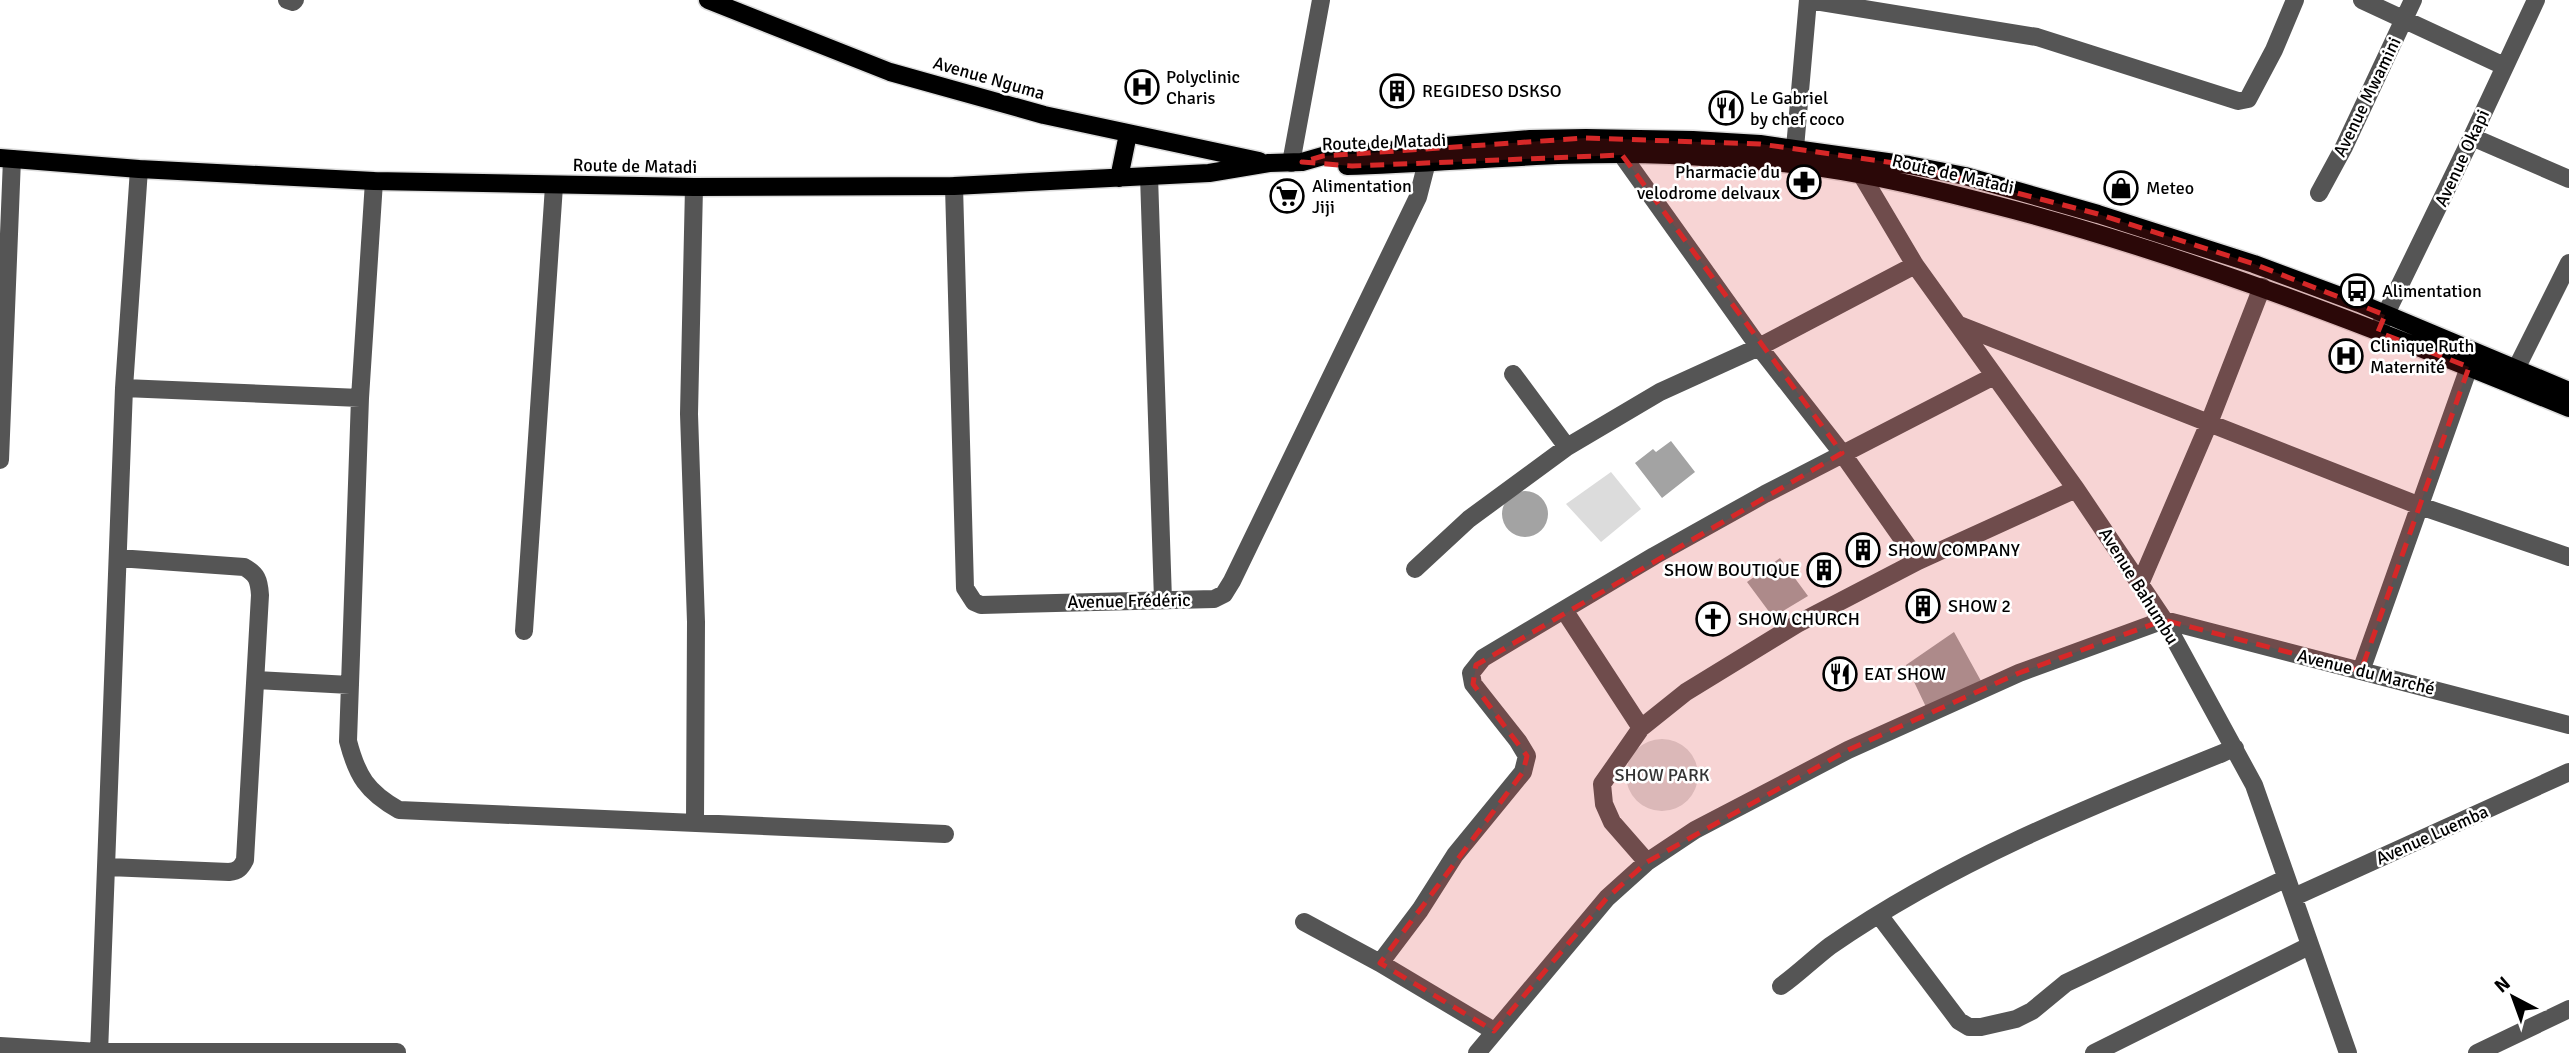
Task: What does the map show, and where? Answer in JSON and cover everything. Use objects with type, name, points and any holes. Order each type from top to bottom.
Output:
[{"type":"main road","name":"Avenue Nguma","points":[[708,0],[890,72],[1044,115],[1269,163]]},
{"type":"main road","points":[[1119,178],[1128,134]]},
{"type":"main road","name":"Route de Matadi","points":[[1296,163],[1323,156],[1530,138],[1622,155],[1670,155],[1859,166],[1965,176],[2098,214],[2254,264],[2385,314],[2569,391]]},
{"type":"main road","name":"Route de Matadi","points":[[1296,163],[1316,166],[1427,162],[1693,140],[1795,148],[2093,232],[2262,287],[2569,408]]},
{"type":"main road","name":"Route de Matadi","points":[[6,158],[139,169],[374,181],[694,187],[954,186],[1209,173],[1269,163]]},
{"type":"main road","points":[[1269,163],[1296,163]]},
{"type":"main road","points":[[2093,232],[2098,214]]},
{"type":"street","points":[[287,0],[295,0]]},
{"type":"street","points":[[1296,163],[1321,0]]},
{"type":"street","points":[[1795,148],[1808,0],[2037,37],[2238,101],[2248,99],[2274,50],[2295,0]]},
{"type":"street","points":[[2362,0],[2504,66]]},
{"type":"street","name":"Avenue Mwamini","points":[[2319,192],[2344,147],[2413,0]]},
{"type":"street","name":"Avenue Okapi","points":[[2378,332],[2536,0]]},
{"type":"street","points":[[2472,137],[2569,179]]},
{"type":"street","points":[[1622,155],[1759,347],[1842,453],[1918,561]]},
{"type":"street","points":[[0,460],[6,158]]},
{"type":"street","name":"Avenue Frédéric","points":[[954,186],[965,574],[968,595],[981,606],[1214,599],[1224,594],[1228,587],[1418,197],[1427,162]]},
{"type":"street","name":"Avenue Bahumbu","points":[[1859,166],[1916,265],[2076,489],[2164,620],[2235,748],[2254,785],[2348,1053]]},
{"type":"street","points":[[99,1052],[124,388],[139,169]]},
{"type":"street","points":[[1149,176],[1163,600]]},
{"type":"street","points":[[374,181],[360,398],[348,741],[354,765],[367,787],[398,810],[944,834]]},
{"type":"street","points":[[524,631],[554,186]]},
{"type":"street","points":[[694,187],[689,414],[696,622],[695,822]]},
{"type":"street","points":[[2516,369],[2569,263]]},
{"type":"street","points":[[1415,569],[1469,519],[1567,447],[1660,393],[1759,347],[1916,265]]},
{"type":"street","points":[[2140,584],[2209,423],[2262,287]]},
{"type":"street","points":[[1959,325],[2420,506],[2569,557]]},
{"type":"street","points":[[2361,671],[2469,367]]},
{"type":"street","points":[[1513,374],[1567,447]]},
{"type":"street","points":[[1380,963],[1420,910],[1455,855],[1523,772],[1527,756],[1473,684],[1471,673],[1483,658],[1665,550],[1842,453],[1994,376]]},
{"type":"street","points":[[124,388],[360,398]]},
{"type":"street","points":[[1647,862],[1612,822],[1604,804],[1602,784],[1642,728],[1686,692],[1797,624],[1918,561],[2076,489]]},
{"type":"street","points":[[108,867],[229,872],[242,866],[245,860],[260,595],[259,581],[254,573],[244,568],[118,558]]},
{"type":"street","points":[[1564,610],[1642,728]]},
{"type":"street","points":[[1477,1053],[1607,898],[1647,862],[1695,830],[1848,750],[2019,673],[2164,620]]},
{"type":"street","name":"Avenue du Marché","points":[[2164,620],[2568,722]]},
{"type":"street","points":[[256,680],[350,685]]},
{"type":"street","points":[[1781,986],[1829,947],[1880,915],[2049,823],[2235,748]]},
{"type":"street","name":"Avenue Luemba","points":[[2294,897],[2569,772]]},
{"type":"street","points":[[1880,915],[1959,1021],[1969,1027],[1981,1027],[2016,1019],[2032,1011],[2066,983],[2285,879]]},
{"type":"street","points":[[1304,922],[1380,963],[1494,1031]]},
{"type":"street","points":[[2094,1053],[2309,946]]},
{"type":"street","points":[[2477,1053],[2569,1009]]},
{"type":"street","points":[[0,1046],[99,1052],[397,1052]]},
{"type":"highlighted area","points":[[1586,138],[1760,144],[1909,165],[2098,214],[2254,264],[2385,315],[2378,332],[2469,367],[2361,671],[2164,620],[2019,673],[1848,750],[1647,862],[1607,898],[1494,1031],[1380,963],[1523,772],[1527,756],[1473,684],[1476,665],[1842,453],[1622,155],[1352,166],[1302,162],[1323,156]]},
{"type":"green space","points":[[1611,472],[1641,509],[1601,542],[1566,504]]},
{"type":"green space","name":"SHOW PARK","points":[[1669,739],[1688,749],[1696,761],[1696,789],[1688,801],[1676,809],[1655,811],[1636,801],[1628,789],[1626,768],[1636,749],[1648,741]]},
{"type":"shaded area","points":[[1671,441],[1695,472],[1662,498],[1635,463],[1653,449],[1656,452]]},
{"type":"shaded area","points":[[1525,491],[1541,498],[1548,514],[1541,530],[1525,537],[1509,530],[1502,514],[1509,498]]},
{"type":"shaded area","points":[[1780,558],[1808,596],[1773,617],[1747,582]]},
{"type":"shaded area","points":[[1954,632],[1981,681],[1926,707],[1906,665]]},
{"type":"place","name":"Polyclinic Charis","points":[[1142,87]]},
{"type":"place","name":"REGIDESO DSKSO","points":[[1397,91]]},
{"type":"place","name":"Le Gabriel by chef coco","points":[[1726,108]]},
{"type":"place","name":"Pharmacie du velodrome delvaux","points":[[1804,182]]},
{"type":"place","name":"Meteo","points":[[2121,188]]},
{"type":"place","name":"Alimentation Jiji","points":[[1287,196]]},
{"type":"place","name":"Alimentation","points":[[2357,291]]},
{"type":"place","name":"Clinique Ruth Maternité","points":[[2346,356]]},
{"type":"place","name":"SHOW COMPANY","points":[[1863,550]]},
{"type":"place","name":"SHOW BOUTIQUE","points":[[1824,570]]},
{"type":"place","name":"SHOW 2","points":[[1923,606]]},
{"type":"place","name":"SHOW CHURCH","points":[[1713,619]]},
{"type":"place","name":"EAT SHOW","points":[[1840,674]]}]
